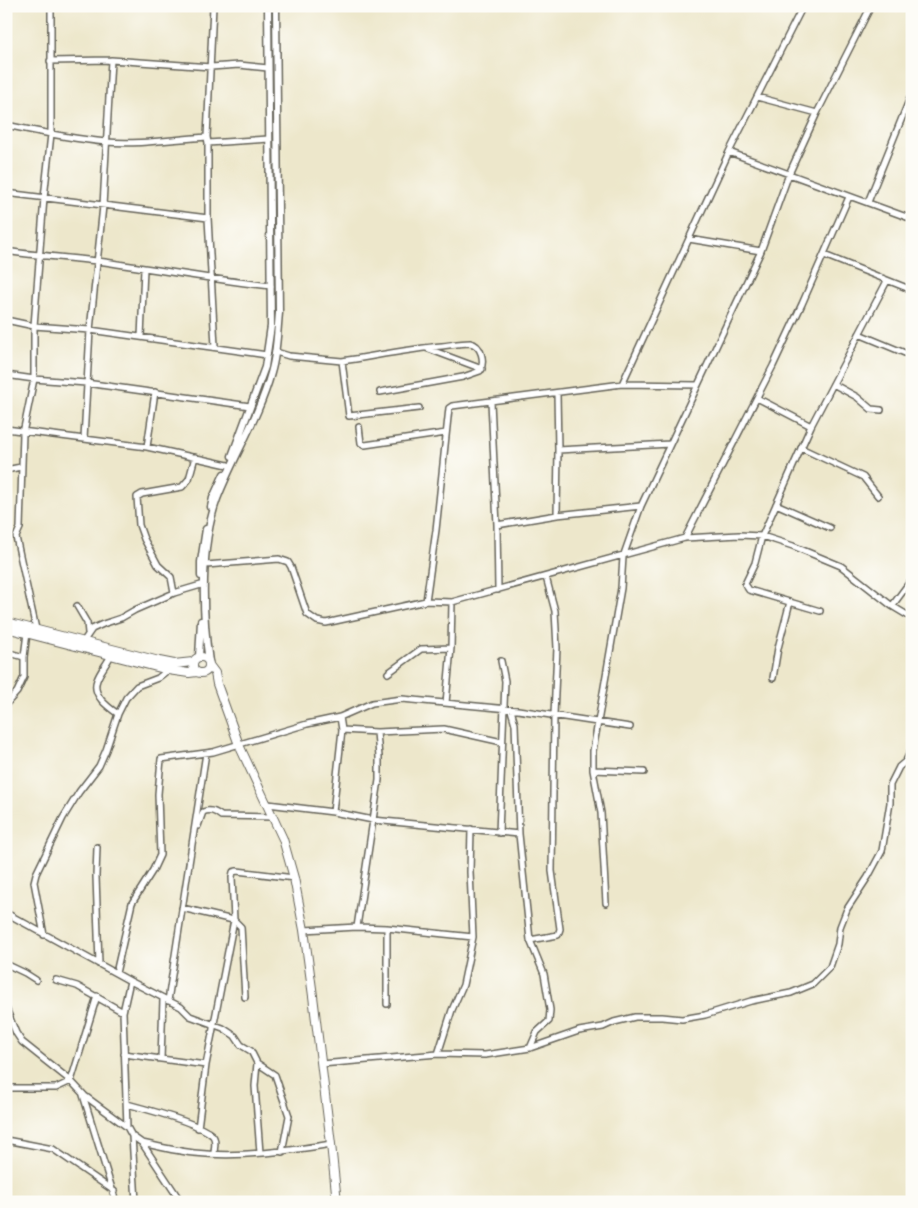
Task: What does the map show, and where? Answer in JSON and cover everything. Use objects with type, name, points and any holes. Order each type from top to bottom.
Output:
[{"type":"main road","points":[[6,622],[159,661],[184,664],[205,657],[215,673],[217,684],[239,745],[283,839],[294,878],[304,930],[332,1144],[337,1202]]},
{"type":"main road","points":[[6,628],[168,670],[189,673],[201,672],[208,669],[209,663]]},
{"type":"main road","points":[[196,659],[193,666],[217,684]]},
{"type":"street","points":[[36,629],[16,537],[20,528],[23,433],[34,379],[34,326],[51,134],[50,6]]},
{"type":"street","points":[[213,6],[207,140],[208,218],[215,346]]},
{"type":"street","points":[[196,659],[201,622],[203,547],[213,498],[228,465],[262,375],[271,326],[268,6]]},
{"type":"street","points":[[209,663],[205,622],[206,565],[209,532],[217,501],[263,396],[276,352],[278,313],[276,6]]},
{"type":"street","points":[[622,384],[729,152],[803,6]]},
{"type":"street","points":[[606,903],[601,814],[593,770],[593,751],[621,588],[623,557],[641,506],[760,251],[790,174],[871,6]]},
{"type":"street","points":[[50,61],[111,60],[210,67],[239,64],[268,68]]},
{"type":"street","points":[[84,439],[90,330],[103,206],[111,60]]},
{"type":"street","points":[[868,202],[912,93]]},
{"type":"street","points":[[757,97],[818,113]]},
{"type":"street","points":[[6,125],[106,142],[269,138]]},
{"type":"street","points":[[729,152],[912,219]]},
{"type":"street","points":[[6,193],[208,218]]},
{"type":"street","points":[[685,538],[757,398],[849,197]]},
{"type":"street","points":[[689,239],[760,251]]},
{"type":"street","points":[[6,251],[97,261],[271,286]]},
{"type":"street","points":[[824,255],[912,290]]},
{"type":"street","points":[[141,337],[144,269]]},
{"type":"street","points":[[820,611],[749,590],[745,584],[762,536],[811,426],[887,281]]},
{"type":"street","points":[[6,320],[34,326],[90,330],[267,354]]},
{"type":"street","points":[[859,334],[912,356]]},
{"type":"street","points":[[276,352],[289,356],[342,361],[424,348],[470,344],[480,348],[482,369]]},
{"type":"street","points":[[424,348],[482,369]]},
{"type":"street","points":[[342,361],[348,415],[419,408]]},
{"type":"street","points":[[380,392],[463,377],[482,369]]},
{"type":"street","points":[[6,375],[86,383],[250,406]]},
{"type":"street","points":[[426,601],[436,530],[449,408],[452,406],[622,384],[698,385]]},
{"type":"street","points":[[833,384],[857,397],[871,409],[881,410]]},
{"type":"street","points":[[147,447],[155,392]]},
{"type":"street","points":[[556,515],[557,393]]},
{"type":"street","points":[[757,398],[811,426]]},
{"type":"street","points":[[490,402],[497,525],[498,590]]},
{"type":"street","points":[[358,427],[361,443],[365,445],[446,433]]},
{"type":"street","points":[[6,429],[23,433],[147,447],[228,465]]},
{"type":"street","points":[[558,450],[670,444]]},
{"type":"street","points":[[801,448],[863,477],[878,496]]},
{"type":"street","points":[[174,592],[171,577],[158,565],[144,540],[139,525],[137,497],[142,494],[182,487],[189,479],[196,457]]},
{"type":"street","points":[[6,470],[22,467]]},
{"type":"street","points":[[776,504],[830,528]]},
{"type":"street","points":[[497,525],[556,515],[641,506]]},
{"type":"street","points":[[206,565],[279,559],[288,562],[307,614],[322,623],[426,601],[452,602],[616,557],[623,557],[685,538],[739,535],[762,536],[793,546],[841,566],[892,606],[912,618]]},
{"type":"street","points":[[530,940],[558,935],[560,932],[552,871],[555,611],[546,577]]},
{"type":"street","points":[[892,606],[912,579]]},
{"type":"street","points":[[83,642],[88,633],[103,624],[121,618],[174,592],[201,585]]},
{"type":"street","points":[[446,703],[451,648],[452,602]]},
{"type":"street","points":[[773,678],[778,648],[790,602]]},
{"type":"street","points":[[77,606],[86,623],[88,633]]},
{"type":"street","points":[[6,704],[17,692],[24,678],[27,633]]},
{"type":"street","points":[[388,673],[421,649],[451,648]]},
{"type":"street","points":[[6,652],[24,657]]},
{"type":"street","points":[[111,655],[107,665],[96,680],[95,688],[98,696],[106,706],[118,714]]},
{"type":"street","points":[[500,833],[505,681],[501,661]]},
{"type":"street","points":[[44,935],[34,878],[63,818],[98,766],[126,698],[137,686],[158,678],[168,670]]},
{"type":"street","points":[[116,973],[132,903],[153,870],[160,855],[158,794],[161,759],[206,753],[239,745],[307,724],[340,717],[372,703],[402,699],[554,715],[630,727]]},
{"type":"street","points":[[511,710],[514,717],[516,738],[519,834],[530,940],[544,974],[550,1010],[549,1021],[537,1032],[530,1048]]},
{"type":"street","points":[[333,812],[342,730],[340,717]]},
{"type":"street","points":[[342,730],[377,732],[444,729],[502,742]]},
{"type":"street","points":[[357,928],[379,780],[380,757],[377,732]]},
{"type":"street","points":[[321,1064],[438,1054],[486,1055],[530,1048],[579,1031],[603,1027],[635,1017],[682,1019],[705,1015],[751,1001],[791,993],[813,984],[830,967],[838,944],[840,927],[847,910],[882,851],[890,803],[890,785],[912,748]]},
{"type":"street","points":[[161,1059],[165,1000],[194,837],[206,753]]},
{"type":"street","points":[[593,770],[644,772]]},
{"type":"street","points":[[268,804],[333,812],[372,820],[519,834]]},
{"type":"street","points":[[194,837],[203,812],[208,810],[216,812],[221,816],[274,817]]},
{"type":"street","points":[[438,1054],[452,1010],[463,985],[473,937],[470,872],[471,829]]},
{"type":"street","points":[[97,847],[99,964]]},
{"type":"street","points":[[198,1128],[206,1065],[234,920],[233,872],[294,878]]},
{"type":"street","points":[[182,908],[234,920],[241,927],[245,997]]},
{"type":"street","points":[[6,913],[130,982],[181,1007],[190,1016],[223,1028],[235,1036],[241,1045],[251,1051],[257,1063],[275,1075],[289,1116],[282,1152]]},
{"type":"street","points":[[304,930],[387,928],[473,937]]},
{"type":"street","points":[[387,928],[388,1004]]},
{"type":"street","points":[[6,964],[36,980]]},
{"type":"street","points":[[56,980],[77,986],[123,1012]]},
{"type":"street","points":[[127,1127],[123,1012],[130,982]]},
{"type":"street","points":[[6,1088],[56,1088],[71,1081],[97,996]]},
{"type":"street","points":[[6,1008],[16,1033],[22,1042],[127,1127],[132,1136],[136,1202]]},
{"type":"street","points":[[124,1054],[206,1065]]},
{"type":"street","points":[[257,1063],[255,1086],[260,1153]]},
{"type":"street","points":[[81,1091],[116,1202]]},
{"type":"street","points":[[127,1104],[155,1111],[198,1128],[214,1137],[214,1154]]},
{"type":"street","points":[[132,1136],[142,1143],[181,1202]]},
{"type":"street","points":[[6,1140],[53,1149],[114,1191]]},
{"type":"street","points":[[142,1143],[178,1151],[214,1154],[282,1152],[332,1144]]}]
